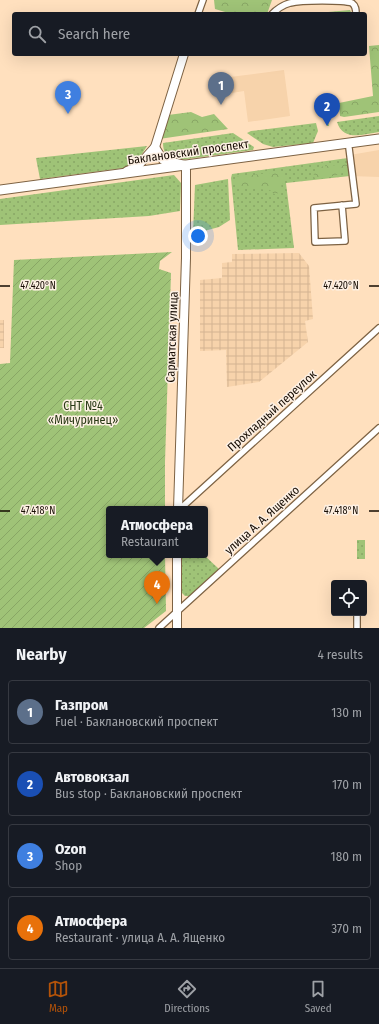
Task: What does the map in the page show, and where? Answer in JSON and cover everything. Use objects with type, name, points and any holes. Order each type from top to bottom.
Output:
[{"type":"main road","points":[[122,173],[137,166],[155,147],[183,56]]},
{"type":"main road","name":"Баклановский проспект","points":[[185,168],[379,139]]},
{"type":"main road","name":"Баклановский проспект","points":[[0,195],[160,171],[379,144]]},
{"type":"main road","points":[[155,147],[163,160],[185,168]]},
{"type":"main road","points":[[155,147],[160,171]]},
{"type":"main road","name":"Сарматская улица","points":[[179,506],[186,258],[185,168]]},
{"type":"main road","name":"Баклановский проспект","points":[[0,190],[122,173],[160,171]]},
{"type":"main road","points":[[177,558],[177,628]]},
{"type":"street","points":[[199,12],[203,0]]},
{"type":"street","points":[[274,12],[276,9],[290,3],[344,0],[352,2],[355,6],[356,12]]},
{"type":"street","points":[[342,205],[345,241],[315,242],[314,208],[342,205],[356,204],[349,148]]},
{"type":"street","name":"Прохладный переулок","points":[[182,506],[379,328]]},
{"type":"street","name":"улица А. А. Ященко","points":[[159,628],[379,428]]},
{"type":"street","points":[[357,616],[357,628]]},
{"type":"shaded area","points":[[284,70],[290,116],[248,122],[244,91],[232,93],[230,77]]},
{"type":"shaded area","points":[[379,150],[379,177],[350,176],[350,155]]},
{"type":"shaded area","points":[[299,253],[309,266],[313,319],[305,321],[308,342],[259,382],[227,387],[226,350],[200,351],[200,280],[222,278],[222,263],[232,262],[232,254]]},
{"type":"shaded area","points":[[0,320],[4,320],[4,348],[0,348]]},
{"type":"green space","points":[[214,0],[272,0],[268,12],[225,12],[215,9]]},
{"type":"green space","points":[[350,10],[351,12],[328,12]]},
{"type":"green space","points":[[379,45],[379,112],[344,117],[340,116],[339,103],[373,96],[369,46]]},
{"type":"green space","points":[[324,108],[327,108],[329,126],[327,126]]},
{"type":"green space","points":[[191,112],[202,117],[214,114],[228,129],[159,139],[168,115]]},
{"type":"green space","points":[[379,116],[379,132],[361,135],[344,132],[337,122]]},
{"type":"green space","points":[[316,123],[318,131],[313,143],[273,147],[263,144],[247,133],[251,131]]},
{"type":"green space","points":[[233,133],[254,147],[253,150],[172,161],[164,151],[163,143]]},
{"type":"green space","points":[[147,146],[137,162],[124,168],[40,179],[36,158]]},
{"type":"green space","points":[[348,158],[350,176],[286,183],[294,248],[238,250],[231,178],[232,174]]},
{"type":"green space","points":[[347,164],[350,172],[321,179],[316,179],[313,176],[318,167]]},
{"type":"green space","points":[[280,172],[284,173],[285,176],[279,193],[274,194],[270,190],[236,187],[236,177]]},
{"type":"green space","points":[[174,175],[181,183],[180,211],[149,216],[0,225],[0,199]]},
{"type":"green space","points":[[228,179],[230,220],[219,227],[193,234],[195,185]]},
{"type":"green space","name":"СНТ №4 «Мичуринец»","points":[[172,252],[160,261],[159,269],[171,273],[165,506],[106,506],[106,558],[165,558],[166,611],[144,628],[0,628],[0,364],[10,363],[14,260]]},
{"type":"green space","points":[[357,540],[365,540],[365,559],[357,559]]},
{"type":"green space","points":[[181,558],[207,558],[219,569],[191,596],[185,596],[180,591]]},
{"type":"place","name":"Газпром","points":[[221,105]]},
{"type":"place","name":"Ozon","points":[[68,114]]},
{"type":"place","name":"Автовокзал","points":[[327,126]]},
{"type":"place","name":"Атмосфера","points":[[157,604]]}]
